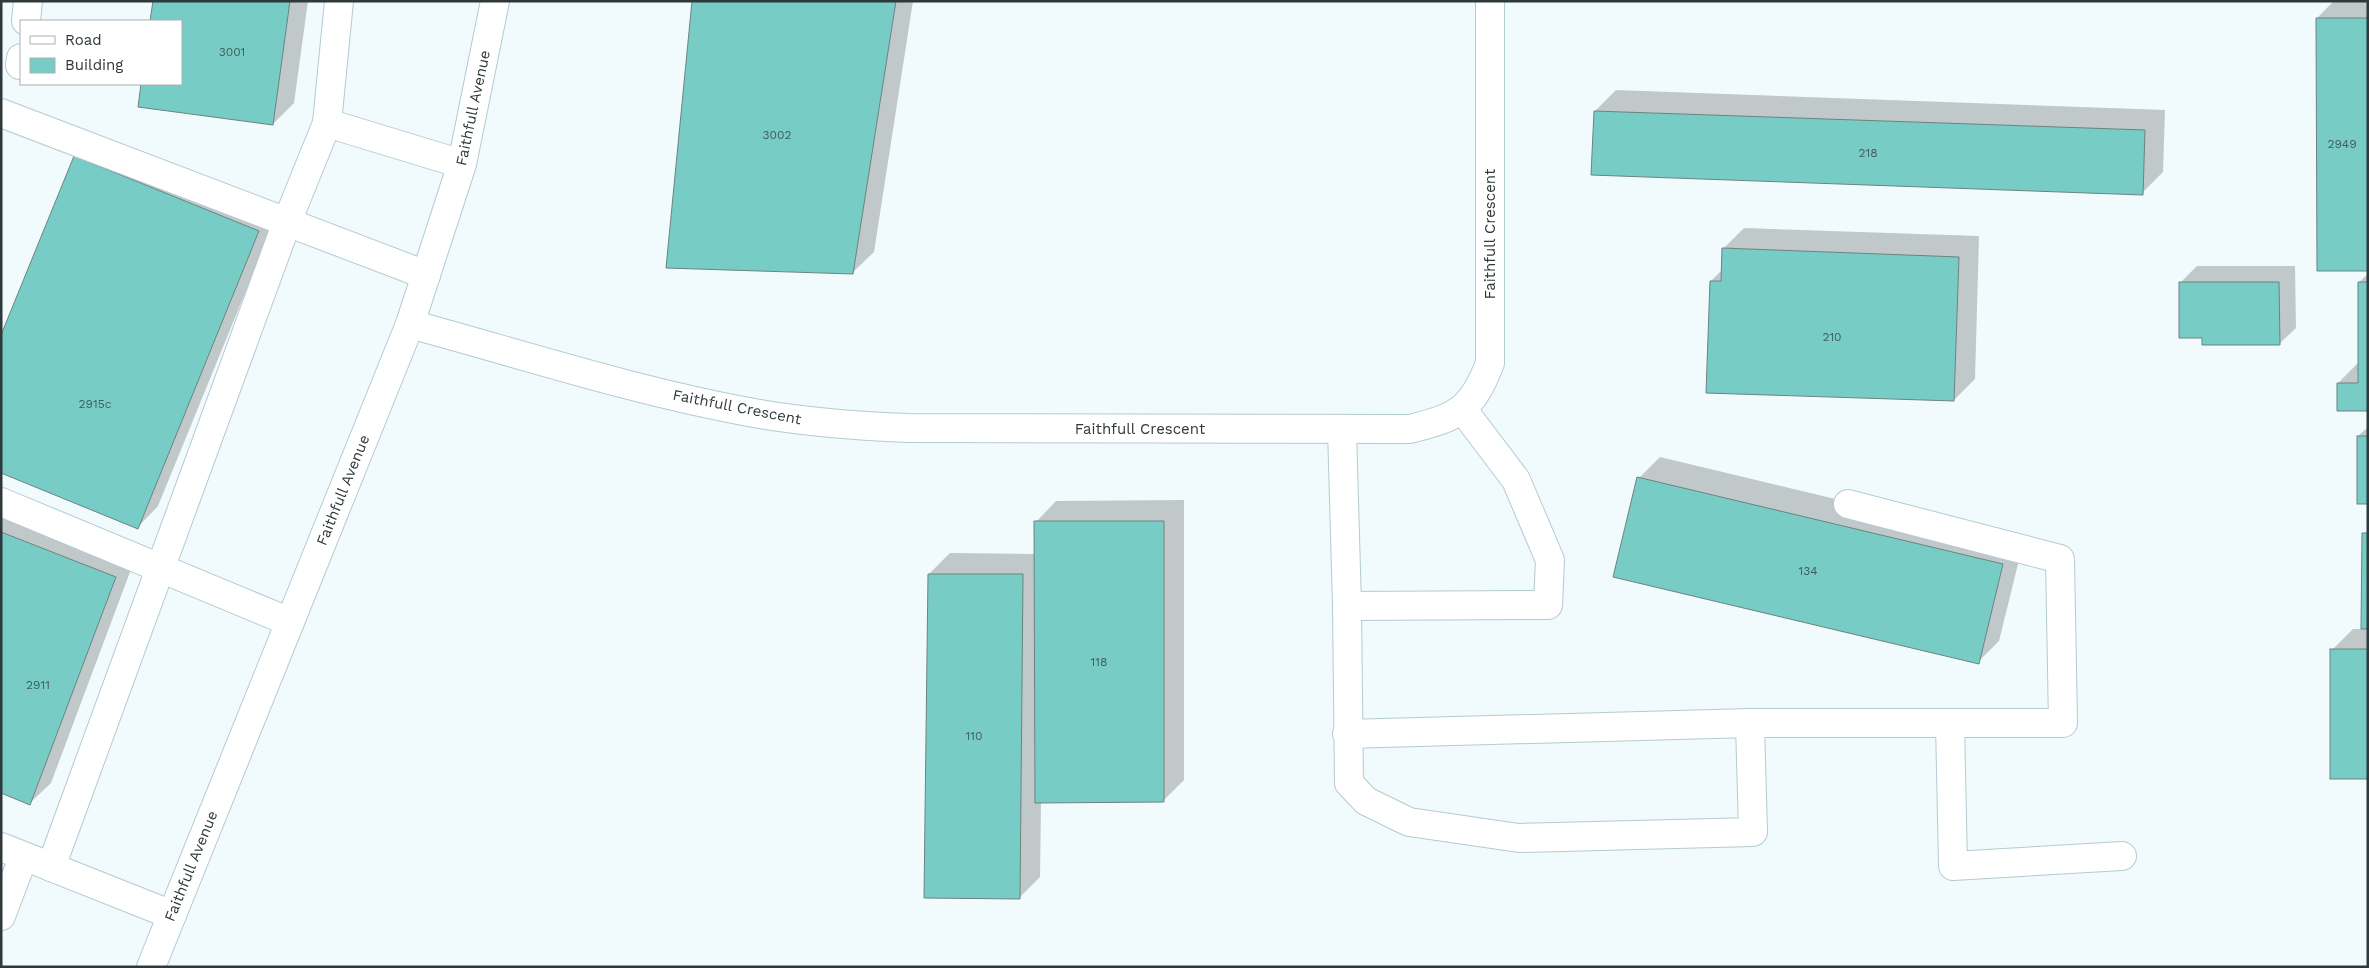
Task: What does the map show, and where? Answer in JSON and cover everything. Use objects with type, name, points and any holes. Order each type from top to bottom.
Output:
[{"type":"street","points":[[26,20],[28,1]]},
{"type":"street","points":[[51,867],[287,222],[327,124],[339,1]]},
{"type":"street","name":"Faithfull Avenue","points":[[151,967],[410,324],[462,164],[495,1]]},
{"type":"street","name":"Faithfull Crescent","points":[[410,324],[685,399],[755,413],[830,424],[918,428],[1410,430],[1438,422],[1463,410],[1480,389],[1490,363],[1490,1]]},
{"type":"street","points":[[1,112],[426,275]]},
{"type":"street","points":[[327,124],[462,164]]},
{"type":"street","points":[[1347,606],[1548,605],[1550,560],[1516,480],[1463,410]]},
{"type":"street","points":[[1342,430],[1347,606],[1349,783],[1366,802],[1409,822],[1519,838],[1753,832],[1750,723]]},
{"type":"street","points":[[1,502],[290,622]]},
{"type":"street","points":[[1347,734],[1750,723],[2063,723],[2060,559],[1848,504]]},
{"type":"street","points":[[1950,723],[1953,866],[2122,856]]},
{"type":"street","points":[[1,916],[12,852],[172,915]]},
{"type":"building","points":[[153,1],[290,1],[273,125],[138,107],[141,85],[182,85],[182,20],[150,20]]},
{"type":"building","points":[[692,1],[896,1],[853,274],[666,268]]},
{"type":"building","points":[[2316,18],[2368,18],[2368,271],[2317,271]]},
{"type":"building","points":[[1594,111],[2145,130],[2143,195],[1591,175]]},
{"type":"building","points":[[74,156],[259,231],[138,529],[1,473],[1,335]]},
{"type":"building","points":[[1722,248],[1959,257],[1954,401],[1706,393],[1710,281],[1721,281]]},
{"type":"building","points":[[2179,282],[2279,282],[2280,345],[2202,345],[2202,338],[2179,338]]},
{"type":"building","points":[[2358,282],[2368,282],[2368,411],[2337,411],[2337,383],[2358,383]]},
{"type":"building","points":[[2357,436],[2368,436],[2368,504],[2357,504]]},
{"type":"building","points":[[1637,477],[2003,564],[1979,664],[1613,577]]},
{"type":"building","points":[[1034,521],[1164,521],[1164,802],[1035,803]]},
{"type":"building","points":[[1,532],[116,577],[30,805],[1,793]]},
{"type":"building","points":[[2362,533],[2368,533],[2368,629],[2361,629]]},
{"type":"building","points":[[928,574],[1023,574],[1020,899],[924,898]]},
{"type":"building","points":[[2330,649],[2368,649],[2368,779],[2330,779]]}]
